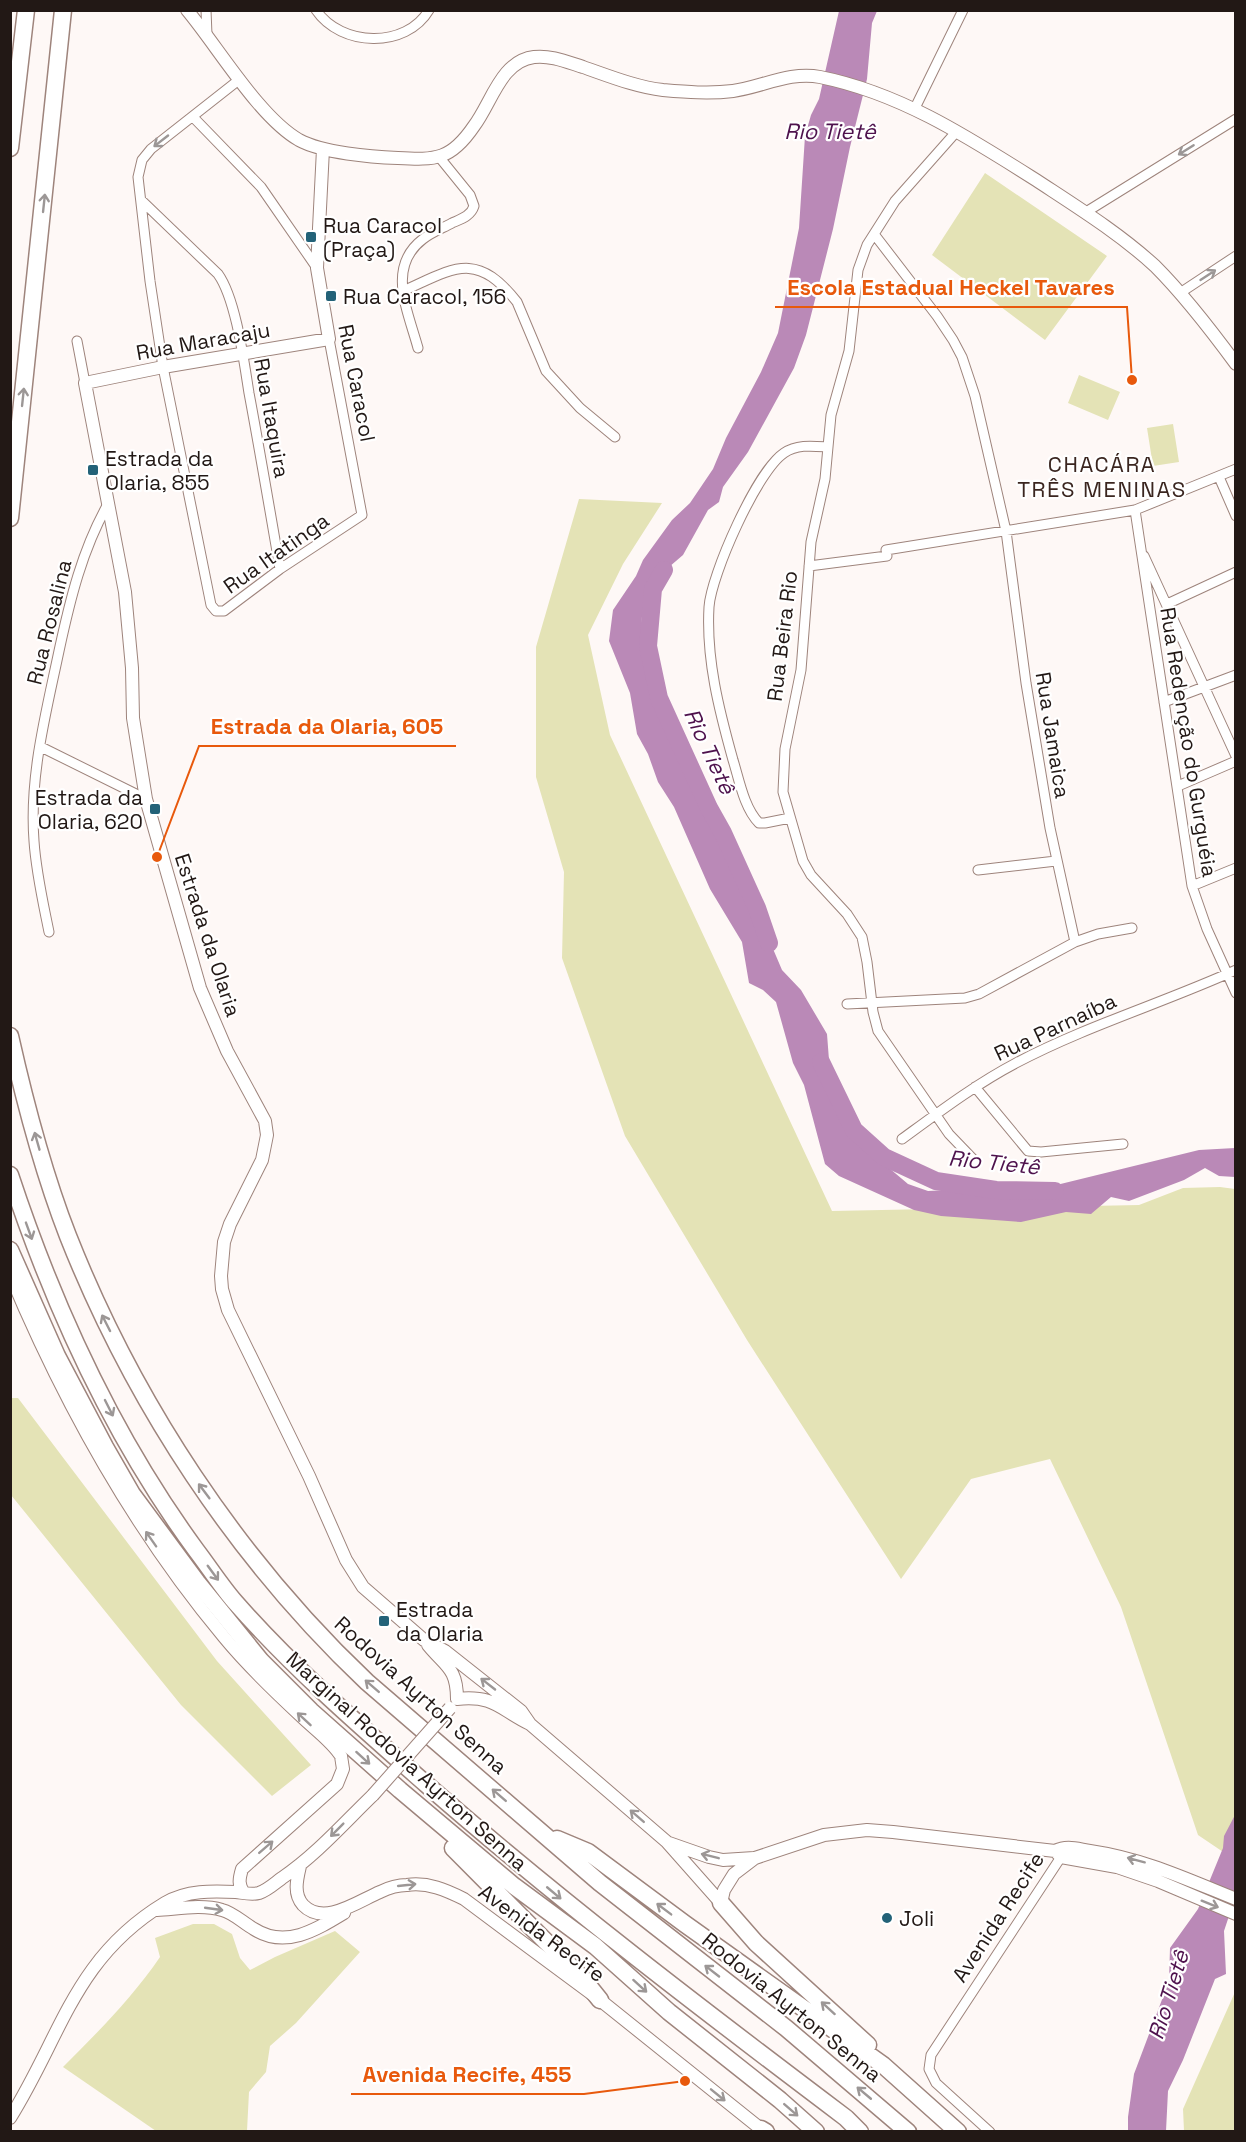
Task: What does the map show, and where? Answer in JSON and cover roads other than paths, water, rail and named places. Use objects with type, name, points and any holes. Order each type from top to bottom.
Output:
[{"type":"highway","points":[[10,148],[26,10]]},
{"type":"highway","points":[[10,518],[63,10]]},
{"type":"highway","name":"Rodovia Ayrton Senna","points":[[10,1036],[44,1163],[68,1235],[101,1313],[144,1396],[194,1478],[273,1582],[334,1651],[367,1682],[600,1883],[786,2028],[908,2132]]},
{"type":"highway","points":[[10,1175],[51,1290],[129,1448],[171,1515],[233,1600],[325,1695],[454,1809],[575,1910],[685,1997],[846,2118],[860,2132]]},
{"type":"highway","name":"Marginal Rodovia Ayrton Senna","points":[[10,1250],[57,1356],[110,1457],[149,1517],[197,1582],[261,1661],[311,1711],[400,1790],[514,1886],[595,1946],[669,2012],[780,2100],[816,2132]]},
{"type":"highway","points":[[400,1790],[408,1802],[584,1980],[600,2000]]},
{"type":"highway","points":[[544,1833],[588,1852],[694,1931],[883,2065],[958,2132]]},
{"type":"highway","points":[[721,1903],[756,1943],[865,2041],[883,2065]]},
{"type":"main road","points":[[187,10],[240,79],[280,125],[299,140],[323,149],[391,158],[440,158],[460,142],[474,126],[508,70],[520,60],[537,56],[557,58],[622,81],[655,89],[706,93],[732,91],[797,76],[818,77],[881,94],[915,108],[957,131],[1086,212],[1133,247],[1180,293],[1236,364]]},
{"type":"main road","name":"Rua Caracol","points":[[323,149],[317,268],[329,339]]},
{"type":"main road","name":"Rua Maracaju","points":[[85,383],[329,339]]},
{"type":"main road","name":"Estrada da Olaria","points":[[85,383],[125,592],[131,658],[133,718],[146,799],[200,988],[227,1051],[265,1121],[267,1135],[262,1160],[230,1224],[224,1242],[221,1276],[228,1310],[309,1476],[346,1560],[363,1587],[424,1640],[452,1671],[457,1681],[453,1704],[474,1698],[495,1702],[515,1717],[530,1724]]},
{"type":"main road","name":"Marginal Rodovia Ayrton Senna","points":[[10,1274],[98,1454],[138,1520],[224,1636],[266,1683],[341,1756],[343,1769],[337,1784],[242,1869],[239,1887],[244,1893]]},
{"type":"main road","name":"Estrada da Olaria","points":[[424,1640],[446,1652],[521,1711],[530,1724],[667,1842],[721,1903]]},
{"type":"main road","points":[[10,2118],[25,2094],[66,2009],[101,1956],[121,1935],[166,1902],[190,1894],[209,1891],[259,1893],[300,1866],[373,1795],[453,1704]]},
{"type":"main road","points":[[667,1842],[723,1860],[755,1858],[824,1835],[867,1830],[1060,1852],[1116,1855],[1156,1866],[1236,1899]]},
{"type":"main road","points":[[1060,1852],[1158,1881],[1236,1914]]},
{"type":"main road","points":[[721,1903],[724,1890],[734,1874],[755,1858]]},
{"type":"main road","name":"Avenida Recife","points":[[300,1866],[296,1886],[302,1904],[308,1910],[330,1913],[354,1906],[380,1891],[406,1885],[424,1884],[446,1890],[473,1905],[600,2000],[764,2131]]},
{"type":"main road","points":[[156,1910],[207,1907],[221,1909],[262,1934],[275,1938],[290,1938],[326,1924],[354,1906]]},
{"type":"street","points":[[206,10],[207,35]]},
{"type":"street","points":[[316,10],[335,28],[372,40],[390,38],[410,30],[426,17],[429,10]]},
{"type":"street","points":[[915,108],[963,10]]},
{"type":"street","points":[[164,367],[150,280],[138,177],[142,160],[151,148],[240,79]]},
{"type":"street","points":[[193,117],[261,187],[317,268]]},
{"type":"street","points":[[1086,212],[1236,119]]},
{"type":"street","name":"Rua Beira Rio","points":[[957,131],[895,201],[873,234],[858,270],[849,351],[831,415],[825,479],[811,542],[801,670],[788,731],[783,792],[803,861],[811,875],[847,914],[862,937],[875,1022],[882,1039],[953,1139],[975,1161]]},
{"type":"street","points":[[418,348],[403,291],[402,268],[415,246],[425,238],[470,214],[472,210],[473,201],[470,195],[440,158]]},
{"type":"street","name":"Rua Itaquira","points":[[141,200],[174,230],[224,283],[242,354],[280,569]]},
{"type":"street","name":"Rua Jamaica","points":[[873,234],[937,316],[962,357],[983,427],[1006,531],[1026,683],[1056,861],[1075,942]]},
{"type":"street","points":[[1180,293],[1236,256]]},
{"type":"street","points":[[403,291],[458,268],[469,267],[487,272],[517,302],[546,371],[580,408],[615,437]]},
{"type":"street","name":"Rua Caracol","points":[[329,339],[362,515]]},
{"type":"street","points":[[77,341],[85,383]]},
{"type":"street","name":"Rua Itatinga","points":[[164,367],[211,605],[216,611],[224,611],[280,569],[362,515]]},
{"type":"street","points":[[790,818],[761,823],[755,819],[741,785],[716,693],[710,635],[710,598],[744,511],[772,465],[781,454],[791,448],[828,447]]},
{"type":"street","points":[[809,566],[1135,510],[1236,469]]},
{"type":"street","points":[[1219,477],[1236,516]]},
{"type":"street","name":"Rua Rosalina","points":[[49,932],[41,895],[34,840],[34,803],[40,747],[48,699],[76,580],[88,542],[108,504]]},
{"type":"street","name":"Rua Redenção do Gurguéia","points":[[1135,510],[1192,886],[1204,920],[1232,972],[1236,993]]},
{"type":"street","points":[[1139,546],[1236,756]]},
{"type":"street","points":[[1167,604],[1236,572]]},
{"type":"street","points":[[1164,702],[1236,675]]},
{"type":"street","points":[[40,747],[146,799]]},
{"type":"street","points":[[1178,786],[1236,761]]},
{"type":"street","points":[[978,870],[1056,861]]},
{"type":"street","points":[[1192,886],[1236,868]]},
{"type":"street","points":[[848,1004],[953,999],[979,994],[1075,942],[1098,934],[1132,928]]},
{"type":"street","name":"Rua Parnaíba","points":[[903,1139],[975,1087],[1015,1063],[1140,1008],[1232,972]]},
{"type":"street","points":[[975,1087],[1028,1151],[1041,1152],[1123,1144]]},
{"type":"street","name":"Avenida Recife","points":[[990,2132],[936,2084],[929,2069],[931,2055],[1060,1852]]},
{"type":"water","name":"Rio Tietê","points":[[839,11],[877,11],[872,23],[867,79],[806,335],[794,368],[748,452],[723,487],[719,502],[708,510],[683,555],[669,567],[656,590],[646,597],[642,613],[642,629],[645,644],[653,657],[653,696],[666,706],[681,734],[677,755],[756,909],[782,970],[801,990],[827,1034],[831,1086],[857,1141],[908,1184],[928,1191],[969,1189],[1032,1191],[1199,1150],[1235,1148],[1235,1177],[1219,1176],[1205,1168],[1184,1180],[1129,1201],[1111,1197],[1091,1214],[1066,1212],[1021,1222],[941,1216],[914,1210],[839,1176],[825,1164],[804,1085],[793,1063],[776,1002],[763,990],[749,983],[742,942],[710,889],[674,807],[658,782],[648,754],[637,734],[630,693],[609,641],[613,610],[636,576],[643,560],[672,520],[690,503],[713,469],[778,333],[799,228],[805,136],[811,115],[819,99]]},
{"type":"water","name":"Rio Tietê","points":[[1235,1815],[1235,1898],[1224,1931],[1226,1974],[1215,1979],[1183,2060],[1168,2091],[1166,2131],[1128,2132],[1134,2074],[1169,1981],[1170,1948],[1198,1909],[1223,1848],[1224,1836]]},
{"type":"waterway","name":"Rio Tietê","points":[[664,570],[653,589],[648,646],[659,698],[757,908],[769,943]]},
{"type":"waterway","name":"Rio Tietê","points":[[821,1062],[854,1130],[884,1157],[936,1181],[996,1190],[1055,1191]]},
{"type":"place","name":"Rua Caracol (Praça)","points":[[311,237]]},
{"type":"place","name":"Rua Caracol, 156","points":[[331,296]]},
{"type":"place","name":"Escola Estadual Heckel Tavares","points":[[1132,380]]},
{"type":"place","name":"Estrada da Olaria, 855","points":[[93,470]]},
{"type":"place","name":"Estrada da Olaria, 620","points":[[155,809]]},
{"type":"place","name":"Estrada da Olaria, 605","points":[[157,857]]},
{"type":"place","name":"Estrada da Olaria","points":[[384,1621]]},
{"type":"place","name":"Joli","points":[[887,1918]]},
{"type":"place","name":"Avenida Recife, 455","points":[[685,2081]]},
{"type":"district","name":"CHACÁRA TRÊS MENINAS","points":[[1102,476]]}]
